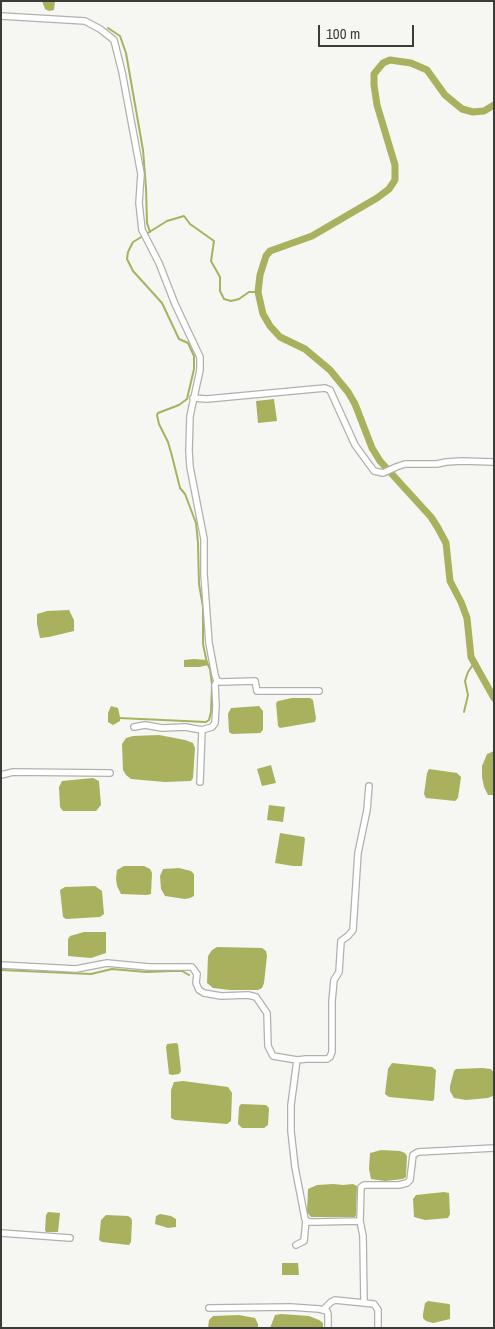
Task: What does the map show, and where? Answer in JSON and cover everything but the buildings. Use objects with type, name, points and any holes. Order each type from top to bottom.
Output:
[{"type":"street","points":[[1,16],[85,21],[100,29],[114,40],[124,80],[140,167],[139,203],[143,231],[159,263],[174,304],[199,352],[200,370],[190,416],[190,467],[204,539],[204,574],[210,643],[212,663],[217,681],[215,685],[215,723],[209,728],[202,730],[162,728],[145,725],[134,727]]},
{"type":"street","points":[[193,398],[207,399],[325,388],[330,390],[333,395],[355,445],[374,471],[383,473],[396,466],[405,464],[494,462],[494,457]]},
{"type":"street","points":[[217,681],[255,682],[257,690],[319,691]]},
{"type":"street","points":[[200,782],[202,730]]},
{"type":"street","points":[[1,775],[13,772],[110,773]]},
{"type":"street","points":[[1,965],[76,969],[107,964],[149,967],[192,967],[197,974],[196,983],[199,990],[204,993],[221,996],[242,994],[256,997],[267,1013],[268,1046],[275,1058],[297,1060],[326,1059],[332,1052],[334,980],[339,972],[342,941],[353,930],[358,853],[370,786]]},
{"type":"street","points":[[296,1245],[304,1241],[306,1220],[303,1213],[295,1167],[292,1131],[291,1105],[297,1060]]},
{"type":"street","points":[[364,1302],[363,1236],[360,1221],[361,1188],[364,1185],[399,1185],[407,1182],[410,1180],[413,1155],[418,1152],[494,1148]]},
{"type":"street","points":[[306,1220],[316,1222],[360,1221]]},
{"type":"street","points":[[1,1233],[70,1238]]},
{"type":"street","points":[[323,1310],[335,1300],[364,1302],[376,1306],[378,1310],[378,1328]]},
{"type":"street","points":[[209,1308],[290,1307],[323,1310],[328,1314],[328,1328]]},
{"type":"shaded area","points":[[42,1],[55,1],[54,10],[49,11],[45,9]]},
{"type":"shaded area","points":[[274,399],[277,421],[258,423],[256,401]]},
{"type":"shaded area","points":[[69,610],[74,620],[74,631],[40,638],[37,614],[47,611]]},
{"type":"shaded area","points":[[184,660],[207,660],[209,665],[184,667]]},
{"type":"shaded area","points":[[292,698],[310,698],[313,700],[315,722],[280,728],[278,726],[276,703]]},
{"type":"shaded area","points":[[111,706],[118,708],[120,717],[120,721],[113,725],[108,722],[108,713]]},
{"type":"shaded area","points":[[259,706],[263,711],[263,730],[260,733],[232,734],[229,732],[228,714],[231,708]]},
{"type":"shaded area","points":[[159,735],[193,743],[195,748],[193,778],[191,781],[165,782],[131,779],[126,775],[123,770],[122,744],[126,738]]},
{"type":"shaded area","points":[[494,751],[494,795],[488,795],[484,787],[482,766],[487,754]]},
{"type":"shaded area","points":[[271,765],[276,783],[262,786],[257,769]]},
{"type":"shaded area","points":[[429,769],[457,773],[461,777],[458,798],[455,801],[426,798],[424,794]]},
{"type":"shaded area","points":[[93,778],[99,781],[101,805],[96,811],[63,811],[60,807],[59,787],[62,781]]},
{"type":"shaded area","points":[[269,805],[285,807],[283,822],[267,820]]},
{"type":"shaded area","points":[[280,833],[304,837],[302,866],[275,863]]},
{"type":"shaded area","points":[[124,866],[144,866],[150,869],[152,873],[151,894],[121,894],[116,878],[117,870]]},
{"type":"shaded area","points":[[179,868],[191,871],[194,874],[194,896],[190,898],[165,896],[161,889],[160,876],[163,869]]},
{"type":"shaded area","points":[[95,886],[102,891],[104,914],[100,917],[66,919],[63,917],[60,890],[65,887]]},
{"type":"shaded area","points":[[84,932],[106,932],[106,953],[91,958],[68,956],[68,939],[70,936]]},
{"type":"shaded area","points":[[217,947],[262,948],[266,951],[267,956],[262,988],[258,990],[230,990],[213,988],[207,983],[208,956]]},
{"type":"shaded area","points":[[167,1044],[178,1044],[181,1071],[179,1074],[172,1075],[169,1074],[166,1047]]},
{"type":"shaded area","points":[[392,1063],[432,1067],[436,1070],[434,1100],[389,1097],[385,1094],[388,1069]]},
{"type":"shaded area","points":[[456,1069],[491,1069],[494,1073],[493,1096],[466,1100],[454,1098],[450,1091],[450,1086],[454,1071]]},
{"type":"shaded area","points":[[183,1081],[228,1087],[232,1093],[231,1121],[227,1124],[175,1120],[171,1118],[171,1090],[174,1082]]},
{"type":"shaded area","points":[[241,1104],[266,1105],[269,1108],[268,1125],[264,1128],[242,1128],[238,1124],[239,1107]]},
{"type":"shaded area","points":[[381,1150],[405,1153],[407,1156],[406,1177],[385,1181],[371,1179],[369,1169],[370,1153]]},
{"type":"shaded area","points":[[353,1184],[357,1186],[355,1217],[311,1217],[307,1212],[308,1189],[317,1185]]},
{"type":"shaded area","points":[[449,1193],[450,1214],[448,1218],[425,1220],[414,1217],[413,1199],[416,1195]]},
{"type":"shaded area","points":[[48,1212],[60,1213],[58,1232],[46,1232],[45,1230]]},
{"type":"shaded area","points":[[160,1214],[176,1219],[176,1227],[168,1228],[155,1224],[156,1216]]},
{"type":"shaded area","points":[[106,1215],[128,1216],[131,1218],[131,1242],[129,1245],[99,1240],[101,1220]]},
{"type":"shaded area","points":[[282,1263],[298,1263],[299,1275],[282,1275]]},
{"type":"shaded area","points":[[428,1301],[449,1304],[450,1319],[433,1323],[426,1321],[423,1318],[423,1314],[425,1303]]},
{"type":"shaded area","points":[[239,1315],[255,1318],[258,1328],[208,1328],[209,1320],[213,1316]]},
{"type":"shaded area","points":[[275,1315],[309,1316],[323,1323],[323,1328],[270,1328]]},
{"type":"waterway","points":[[108,28],[120,36],[126,53],[143,150],[147,223],[150,232]]},
{"type":"waterway","points":[[494,105],[484,111],[473,112],[462,109],[445,95],[427,70],[411,63],[390,60],[383,63],[374,74],[374,85],[377,105],[395,165],[395,180],[389,189],[377,198],[312,236],[270,251],[266,256],[260,275],[258,292],[263,314],[270,326],[280,337],[305,349],[330,370],[355,404],[372,448],[380,461],[431,517],[438,528],[446,543],[450,581],[467,618],[471,657],[494,698]]},
{"type":"waterway","points":[[119,718],[206,722],[209,720],[211,712],[212,685],[203,644],[203,607],[199,584],[196,523],[185,494],[180,488],[168,442],[159,424],[157,415],[179,405],[187,399],[194,369],[194,356],[188,343],[179,339],[162,303],[133,271],[127,259],[128,252],[133,242],[167,221],[184,216],[190,224],[214,241],[211,261],[220,277],[220,291],[224,299],[231,301],[239,299],[249,292],[258,292]]},
{"type":"waterway","points":[[464,712],[468,695],[465,681],[474,663]]},
{"type":"waterway","points":[[1,970],[91,974],[112,969],[146,972],[182,971],[189,975]]}]
